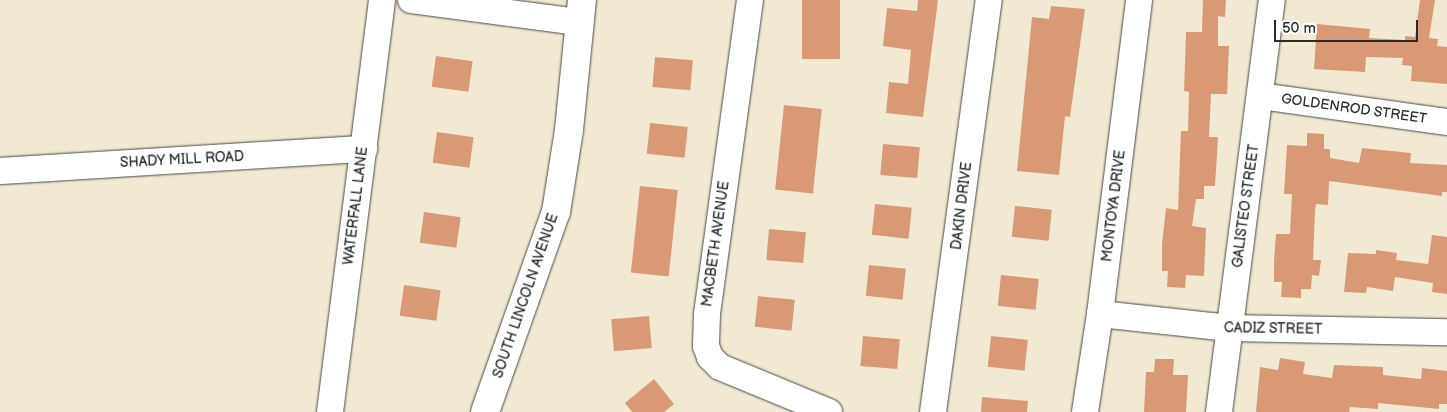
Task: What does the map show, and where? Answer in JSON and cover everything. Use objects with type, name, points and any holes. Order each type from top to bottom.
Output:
[{"type":"main road","name":"SOUTH LINCOLN AVENUE","points":[[485,412],[556,212],[569,130],[581,11]]},
{"type":"street","name":"WATERFALL LANE","points":[[330,412],[382,0]]},
{"type":"street","points":[[411,0],[581,11]]},
{"type":"street","name":"MACBETH AVENUE","points":[[750,0],[707,316],[706,346],[710,358],[720,367],[829,412]]},
{"type":"street","name":"DAKIN DRIVE","points":[[933,412],[989,0]]},
{"type":"street","name":"MONTOYA DRIVE","points":[[1085,412],[1100,314],[1139,0]]},
{"type":"street","name":"GALISTEO STREET","points":[[1219,412],[1272,0]]},
{"type":"street","name":"GOLDENROD STREET","points":[[1260,96],[1447,122]]},
{"type":"street","name":"SHADY MILL ROAD","points":[[0,171],[364,149]]},
{"type":"street","name":"CADIZ STREET","points":[[1100,314],[1229,328],[1447,332]]},
{"type":"building","points":[[802,0],[840,0],[840,59],[802,59]]},
{"type":"building","points":[[918,0],[938,0],[923,117],[886,113],[889,82],[908,84],[911,50],[883,46],[887,8],[917,11]]},
{"type":"building","points":[[1203,0],[1226,0],[1225,17],[1218,16],[1218,46],[1229,46],[1227,94],[1211,94],[1209,137],[1218,137],[1215,186],[1204,186],[1204,199],[1196,199],[1192,226],[1206,228],[1204,276],[1186,275],[1185,288],[1167,287],[1168,271],[1162,271],[1162,244],[1166,208],[1178,210],[1181,131],[1188,131],[1189,92],[1184,91],[1186,32],[1202,32]]},
{"type":"building","points":[[1420,0],[1435,0],[1429,38],[1438,39],[1437,46],[1447,47],[1447,84],[1411,81],[1412,66],[1402,65],[1403,58],[1366,57],[1365,72],[1314,69],[1317,24],[1370,29],[1369,38],[1405,40],[1405,36],[1415,37]]},
{"type":"building","points":[[1051,6],[1085,9],[1070,117],[1065,116],[1059,175],[1017,171],[1032,17],[1049,19]]},
{"type":"building","points":[[436,56],[473,61],[468,92],[432,87]]},
{"type":"building","points":[[655,57],[693,60],[690,90],[652,87]]},
{"type":"building","points":[[784,105],[822,109],[813,194],[775,190]]},
{"type":"building","points":[[650,123],[688,127],[685,158],[647,154]]},
{"type":"building","points":[[437,132],[474,137],[469,168],[433,163]]},
{"type":"building","points":[[1307,133],[1324,134],[1324,149],[1330,149],[1330,158],[1359,163],[1362,148],[1411,153],[1410,163],[1447,165],[1447,192],[1442,192],[1442,196],[1329,181],[1328,205],[1316,204],[1315,210],[1313,260],[1321,260],[1319,276],[1312,275],[1311,289],[1301,289],[1301,298],[1281,297],[1282,282],[1274,282],[1274,261],[1276,234],[1290,234],[1292,194],[1284,194],[1287,145],[1307,146]]},
{"type":"building","points":[[883,144],[920,147],[917,178],[880,175]]},
{"type":"building","points":[[640,186],[678,190],[669,276],[631,273]]},
{"type":"building","points":[[875,204],[912,208],[909,239],[872,235]]},
{"type":"building","points":[[1015,206],[1052,210],[1049,241],[1012,237]]},
{"type":"building","points":[[424,212],[461,217],[456,248],[420,243]]},
{"type":"building","points":[[769,229],[806,232],[803,263],[766,260]]},
{"type":"building","points":[[1432,235],[1447,237],[1447,294],[1432,292],[1433,283],[1395,277],[1393,291],[1367,287],[1366,293],[1344,292],[1348,253],[1376,254],[1376,250],[1397,253],[1396,260],[1428,264]]},
{"type":"building","points":[[869,265],[906,269],[903,300],[866,296]]},
{"type":"building","points":[[1001,275],[1039,279],[1036,310],[998,306]]},
{"type":"building","points":[[404,285],[441,290],[436,321],[400,316]]},
{"type":"building","points":[[758,296],[795,300],[792,331],[755,327]]},
{"type":"building","points":[[649,316],[652,348],[614,351],[611,319]]},
{"type":"building","points":[[863,336],[900,339],[897,369],[860,366]]},
{"type":"building","points":[[991,336],[1028,340],[1025,371],[988,367]]},
{"type":"building","points":[[1280,358],[1305,362],[1303,374],[1332,378],[1334,365],[1383,367],[1383,375],[1421,379],[1422,368],[1447,371],[1447,404],[1439,404],[1439,409],[1378,403],[1378,409],[1350,407],[1349,412],[1256,412],[1260,367],[1278,370]]},
{"type":"building","points":[[1155,359],[1174,359],[1173,375],[1188,375],[1186,412],[1144,412],[1146,372],[1154,372]]},
{"type":"building","points":[[654,379],[674,404],[664,412],[632,412],[625,403]]},
{"type":"building","points":[[982,397],[1028,401],[1027,412],[981,412]]}]
